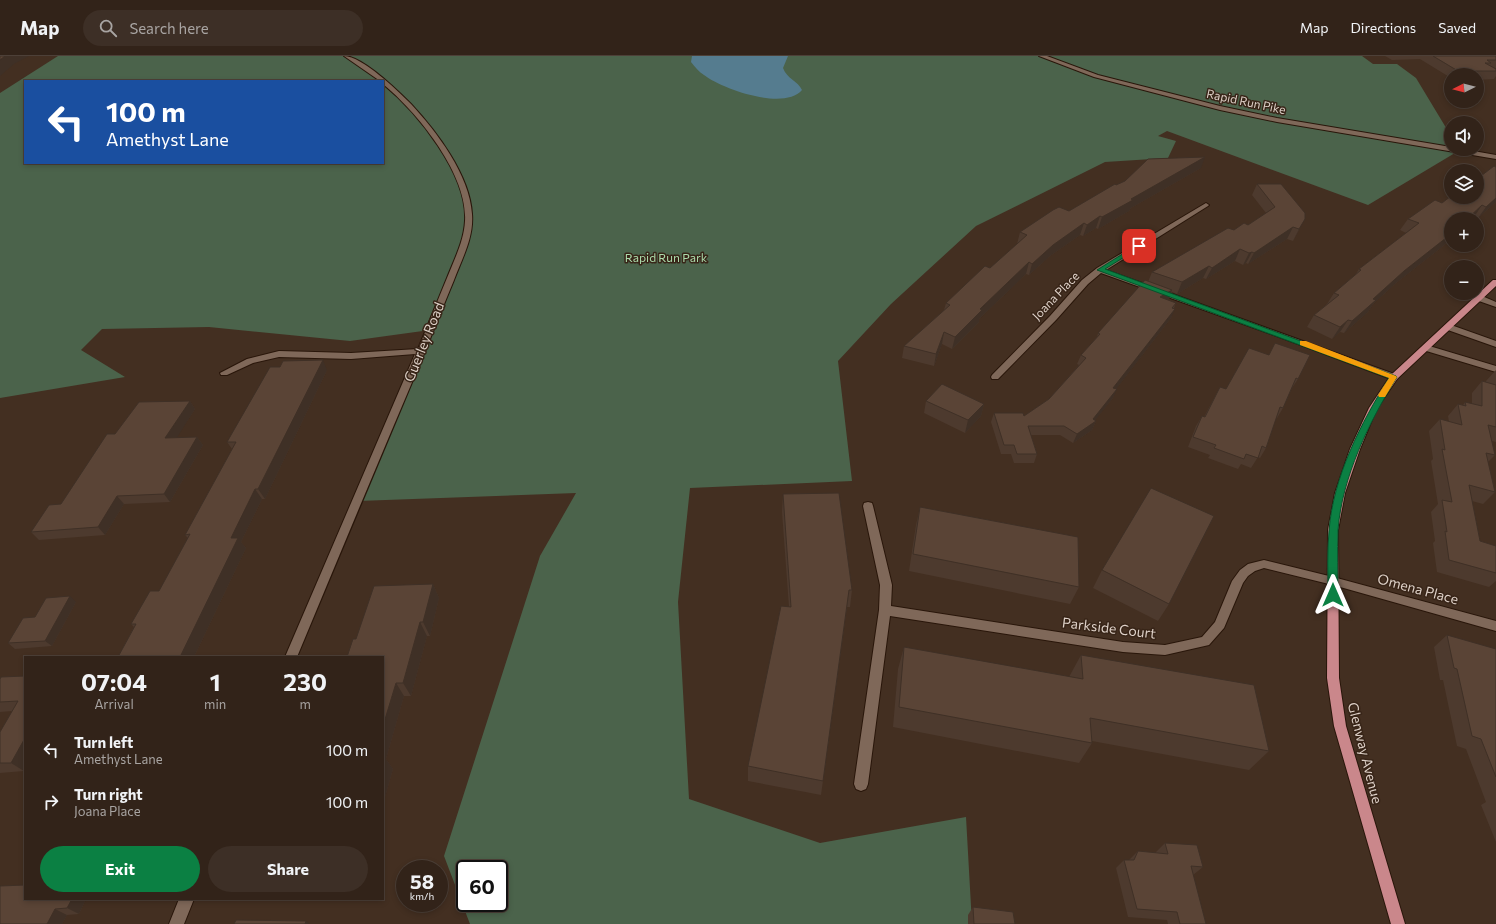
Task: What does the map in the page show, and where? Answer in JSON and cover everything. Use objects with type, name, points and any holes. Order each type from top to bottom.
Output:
[{"type":"main road","name":"Glenway Avenue","points":[[1484,293],[1496,282]]},
{"type":"main road","name":"Glenway Avenue","points":[[1398,924],[1358,795],[1340,726],[1333,678],[1333,530],[1340,493],[1355,449],[1372,410],[1394,377],[1477,300]]},
{"type":"street","name":"Guerley Road","points":[[347,56],[382,80]]},
{"type":"street","name":"Rapid Run Pike","points":[[1042,56],[1096,76],[1220,108],[1277,120],[1444,148]]},
{"type":"street","name":"Guerley Road","points":[[291,656],[421,351],[460,254],[467,231],[469,216],[467,198],[459,175],[434,134],[409,104],[384,82]]},
{"type":"street","name":"Rapid Run Pike","points":[[1484,155],[1496,157]]},
{"type":"street","name":"Joana Place","points":[[995,377],[1053,318],[1085,282],[1100,270],[1206,205]]},
{"type":"street","points":[[1100,270],[1394,377]]},
{"type":"street","points":[[1484,300],[1496,305]]},
{"type":"street","points":[[1448,327],[1496,344]]},
{"type":"street","points":[[1426,348],[1496,369]]},
{"type":"street","points":[[224,372],[250,361],[279,354],[358,356],[421,351]]},
{"type":"street","points":[[861,784],[885,610],[886,585],[868,506]]},
{"type":"street","name":"Parkside Court","points":[[885,610],[1123,647],[1165,650],[1205,641],[1220,625],[1238,581],[1244,573],[1252,567],[1264,564],[1333,581]]},
{"type":"street","name":"Omena Place","points":[[1333,581],[1496,626]]},
{"type":"street","points":[[176,924],[187,900]]},
{"type":"green space","name":"Rapid Run Park","points":[[58,56],[1362,56],[1373,64],[1397,64],[1416,78],[1444,124],[1444,156],[1450,156],[1368,205],[1167,131],[1158,136],[1176,141],[1168,158],[1105,162],[976,226],[891,304],[838,361],[852,481],[690,488],[678,602],[689,799],[820,843],[966,817],[972,924],[470,924],[465,912],[508,912],[508,860],[456,860],[456,887],[448,866],[448,860],[446,860],[444,856],[540,556],[576,493],[358,501],[430,330],[350,341],[209,327],[102,329],[81,350],[125,377],[0,398],[0,93]]},
{"type":"water","points":[[692,56],[788,56],[783,68],[787,75],[798,84],[802,90],[793,96],[782,98],[753,96],[724,86],[702,74],[691,62]]},
{"type":"building","points":[[1433,56],[1496,56],[1496,60],[1487,60],[1491,63],[1485,63],[1496,69],[1496,71],[1484,71],[1484,68],[1453,68]]},
{"type":"building","points":[[1205,157],[1102,217],[1100,216],[1087,225],[1084,223],[1053,245],[1032,264],[1029,262],[980,309],[982,310],[955,337],[944,332],[936,354],[904,346],[950,305],[946,303],[985,266],[990,268],[1027,235],[1020,232],[1053,210],[1059,207],[1069,211],[1115,184],[1116,185],[1125,181],[1148,159]]},
{"type":"building","points":[[1494,166],[1496,167],[1496,198],[1486,207],[1482,205],[1474,212],[1444,212],[1444,240],[1404,271],[1373,299],[1376,300],[1352,321],[1348,320],[1340,327],[1314,315],[1339,295],[1334,293],[1361,270],[1359,269],[1419,223],[1408,219],[1435,200],[1442,203],[1444,201],[1444,204],[1484,204],[1484,174]]},
{"type":"building","points":[[1257,184],[1281,184],[1305,213],[1305,219],[1299,229],[1293,227],[1254,253],[1249,253],[1240,249],[1212,268],[1209,266],[1182,282],[1152,272],[1228,228],[1234,230],[1244,223],[1248,225],[1275,207]]},
{"type":"building","points":[[1145,280],[1172,290],[1160,297],[1176,303],[1172,308],[1175,309],[1113,388],[1117,389],[1093,419],[1096,421],[1077,434],[1064,426],[1028,426],[1037,454],[1017,454],[1014,445],[1004,445],[994,413],[1023,413],[1024,416],[1049,399],[1086,358],[1081,355],[1100,334],[1098,333]]},
{"type":"building","points":[[1275,343],[1310,355],[1298,379],[1296,378],[1283,408],[1280,407],[1266,448],[1262,446],[1258,458],[1246,454],[1244,459],[1214,448],[1216,445],[1193,437],[1202,416],[1205,417],[1220,387],[1226,389],[1249,348],[1269,355]]},
{"type":"building","points":[[323,360],[258,489],[255,489],[231,538],[238,538],[180,656],[119,656],[136,624],[131,624],[150,591],[159,591],[190,534],[185,535],[236,442],[227,442],[270,367],[280,367],[283,361]]},
{"type":"building","points":[[1482,381],[1496,385],[1496,427],[1488,425],[1495,455],[1486,453],[1495,492],[1469,485],[1480,541],[1496,546],[1496,573],[1449,560],[1445,531],[1447,532],[1442,500],[1452,502],[1442,449],[1445,450],[1440,419],[1462,425],[1458,404],[1466,406],[1465,402],[1482,406]]},
{"type":"building","points":[[942,384],[984,404],[968,420],[926,401]]},
{"type":"building","points":[[190,401],[165,438],[197,437],[164,494],[117,496],[98,527],[31,532],[49,505],[61,504],[107,434],[115,434],[139,402]]},
{"type":"building","points":[[1151,488],[1214,516],[1169,604],[1102,570]]},
{"type":"building","points":[[839,493],[852,590],[849,590],[823,781],[748,766],[781,606],[791,607],[783,494]]},
{"type":"building","points":[[920,507],[1078,537],[1079,587],[913,554]]},
{"type":"building","points":[[433,584],[423,622],[420,622],[403,683],[396,683],[384,723],[384,656],[347,656],[353,639],[356,639],[374,586]]},
{"type":"building","points":[[70,596],[45,641],[8,643],[23,618],[35,617],[46,598]]},
{"type":"building","points":[[1447,635],[1496,649],[1496,777],[1481,739],[1472,736],[1457,669],[1454,668]]},
{"type":"building","points":[[904,647],[1083,679],[1081,655],[1254,685],[1269,751],[1090,718],[1092,743],[899,707]]},
{"type":"building","points":[[24,676],[24,740],[11,763],[0,763],[0,732],[18,701],[0,702],[1,677]]},
{"type":"building","points":[[1165,843],[1197,845],[1203,867],[1191,866],[1206,924],[1180,924],[1177,912],[1137,909],[1124,860],[1134,860],[1138,851],[1168,854]]},
{"type":"building","points":[[24,885],[24,900],[71,900],[67,908],[55,909],[47,924],[0,924],[0,886]]},
{"type":"building","points":[[973,907],[1013,912],[1015,924],[974,924]]},
{"type":"building","points":[[236,920],[306,921],[305,924],[234,924]]},
{"type":"slow traffic","points":[[1303,343],[1394,377],[1382,395]]},
{"type":"route","points":[[1139,246],[1100,270],[1394,377],[1372,410],[1355,449],[1340,493],[1333,530],[1333,595]]}]
